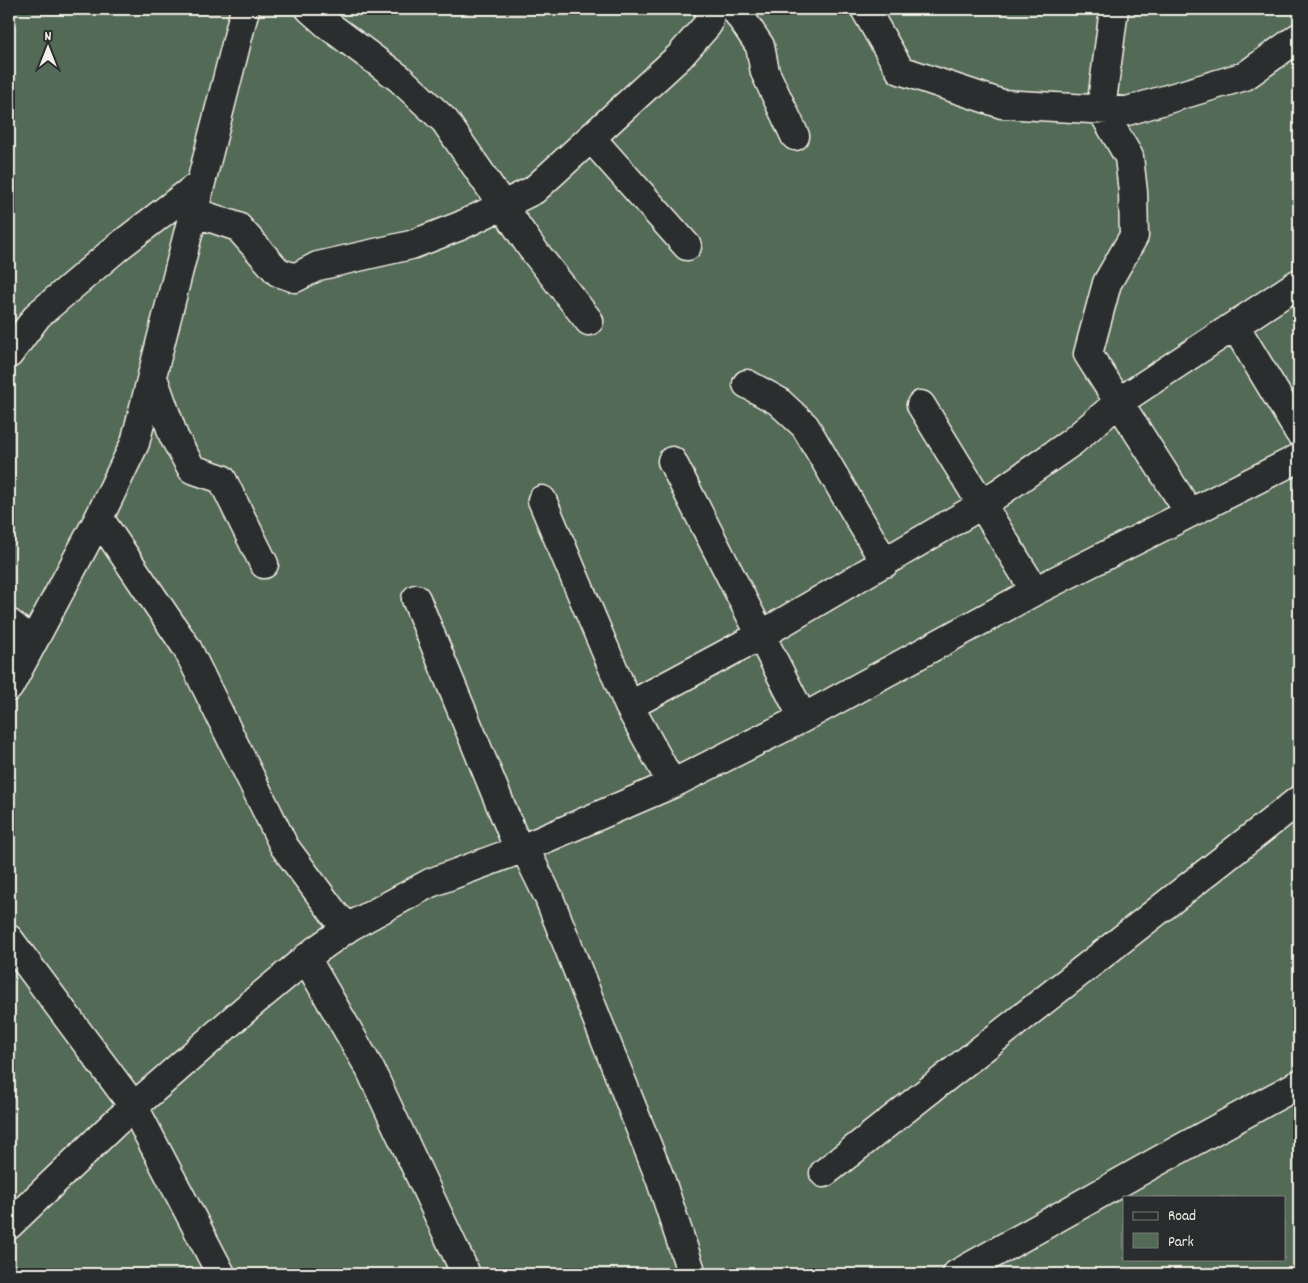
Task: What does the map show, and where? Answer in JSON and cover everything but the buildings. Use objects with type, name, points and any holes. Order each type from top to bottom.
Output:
[{"type":"street","points":[[9,687],[99,518],[135,443],[245,9]]},
{"type":"street","points":[[310,9],[328,25],[399,78],[445,121],[505,205],[532,247],[589,322]]},
{"type":"street","points":[[194,212],[238,227],[278,272],[295,278],[318,266],[411,245],[460,226],[534,190],[680,56],[708,24],[712,9]]},
{"type":"street","points":[[735,9],[760,46],[765,72],[795,136]]},
{"type":"street","points":[[865,9],[878,27],[900,70],[1002,104],[1126,111],[1245,76],[1299,37]]},
{"type":"street","points":[[1114,9],[1101,109],[1129,157],[1133,192],[1134,236],[1107,283],[1088,354],[1189,512]]},
{"type":"street","points":[[591,138],[687,246]]},
{"type":"street","points":[[9,354],[38,315],[118,247],[201,183]]},
{"type":"street","points":[[629,706],[762,635],[983,504],[1072,442],[1119,402],[1299,283]]},
{"type":"street","points":[[1235,326],[1299,432]]},
{"type":"street","points":[[152,375],[174,437],[192,469],[222,479],[264,564]]},
{"type":"street","points":[[747,384],[778,401],[805,426],[885,563]]},
{"type":"street","points":[[921,405],[1035,591]]},
{"type":"street","points":[[9,1225],[134,1107],[306,958],[349,927],[430,883],[522,848],[672,784],[803,718],[1035,591],[1299,458]]},
{"type":"street","points":[[672,461],[803,718]]},
{"type":"street","points":[[542,500],[629,706],[672,784]]},
{"type":"street","points":[[99,518],[187,648],[284,846],[336,916],[349,927]]},
{"type":"street","points":[[416,599],[522,848],[549,898],[660,1178],[692,1274]]},
{"type":"street","points":[[9,623],[33,642]]},
{"type":"street","points":[[824,1173],[1299,800]]},
{"type":"street","points":[[9,940],[134,1107],[221,1274]]},
{"type":"street","points":[[306,958],[370,1070],[466,1274]]},
{"type":"street","points":[[957,1274],[1299,1084]]},
{"type":"green space","points":[[9,9],[1299,9],[1299,1274],[9,1274]]}]
